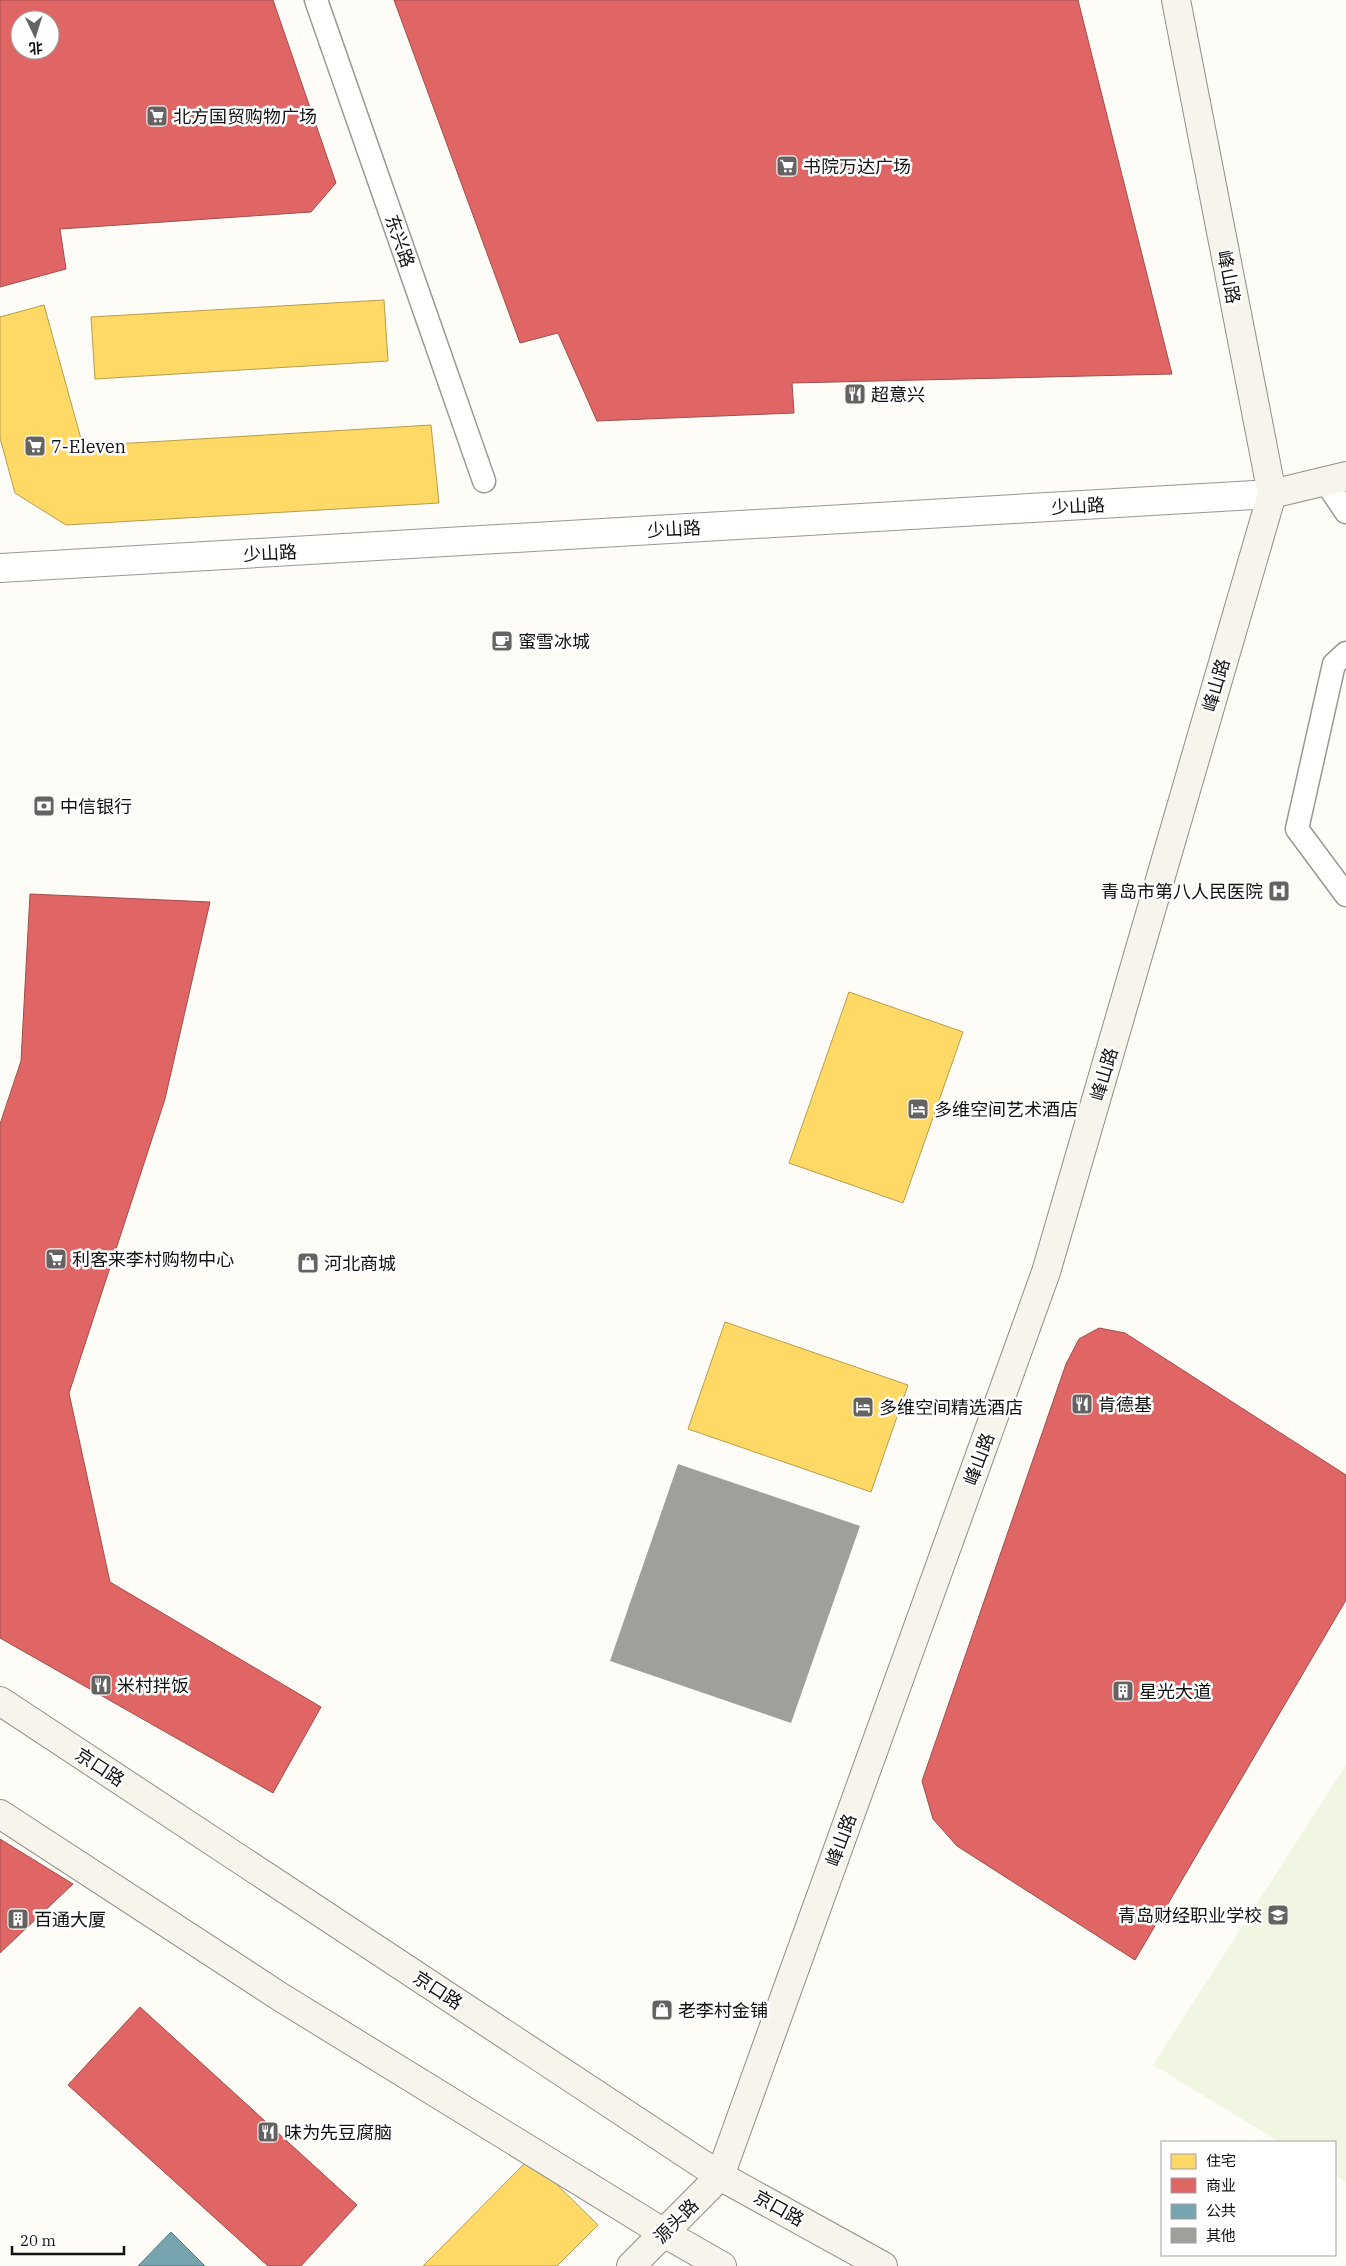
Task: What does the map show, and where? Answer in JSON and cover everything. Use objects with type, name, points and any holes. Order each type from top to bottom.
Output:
[{"type":"street","name":"峰山路","points":[[720,2176],[1046,1272],[1272,494],[1176,0]]},
{"type":"street","name":"少山路","points":[[0,568],[1272,494],[1335,479]]},
{"type":"street","name":"京口路","points":[[0,1701],[720,2176],[883,2266]]},
{"type":"street","points":[[0,1814],[282,1998],[664,2233],[722,2266]]},
{"type":"street","name":"源头路","points":[[631,2266],[720,2176]]},
{"type":"lane","name":"东兴路","points":[[316,0],[484,481]]},
{"type":"lane","points":[[1335,479],[1346,512]]},
{"type":"lane","points":[[1346,653],[1334,664],[1297,829],[1346,895]]},
{"type":"green space","points":[[1346,1765],[1346,2182],[1336,2176],[1336,2141],[1278,2141],[1153,2065]]},
{"type":"building: 住宅","points":[[412,0],[592,0],[425,46]]},
{"type":"building: 住宅","points":[[822,0],[897,0],[826,17]]},
{"type":"building: 住宅","points":[[1131,263],[1133,359],[769,368],[766,273]]},
{"type":"building: 住宅","points":[[384,300],[388,361],[95,379],[91,317]]},
{"type":"building: 住宅","points":[[44,305],[83,446],[431,425],[439,503],[66,525],[15,493],[0,438],[0,317]]},
{"type":"building: 住宅","points":[[849,992],[963,1032],[903,1203],[789,1163]]},
{"type":"building: 住宅","points":[[725,1322],[908,1385],[871,1492],[688,1429]]},
{"type":"building: 住宅","points":[[530,2158],[598,2225],[557,2266],[423,2266]]},
{"type":"building: 商业","name":"北方国贸购物广场","points":[[0,0],[273,0],[336,183],[311,212],[60,229],[66,269],[0,287]]},
{"type":"building: 商业","name":"书院万达广场","points":[[394,0],[1078,0],[1172,374],[792,383],[794,413],[597,421],[558,333],[520,343]]},
{"type":"building: 商业","name":"利客来李村购物中心","points":[[30,894],[210,902],[165,1099],[69,1393],[110,1582],[321,1707],[273,1793],[0,1638],[0,1124],[21,1061]]},
{"type":"building: 商业","name":"星光大道","points":[[1099,1328],[1125,1333],[1346,1475],[1346,1600],[1135,1960],[957,1846],[933,1819],[922,1781],[1066,1364],[1079,1339]]},
{"type":"building: 商业","name":"百通大厦","points":[[0,1839],[73,1884],[0,1953]]},
{"type":"building: 商业","points":[[140,2007],[357,2205],[301,2266],[268,2266],[68,2085]]},
{"type":"building: 公共","points":[[171,2232],[205,2266],[138,2266]]},
{"type":"building: 其他","points":[[678,1464],[860,1526],[791,1723],[610,1661]]},
{"type":"place","name":"北方国贸购物广场","points":[[157,116]]},
{"type":"place","name":"书院万达广场","points":[[787,166]]},
{"type":"place","name":"超意兴","points":[[855,394]]},
{"type":"place","name":"7-Eleven","points":[[35,446]]},
{"type":"place","name":"蜜雪冰城","points":[[502,641]]},
{"type":"place","name":"中信银行","points":[[44,806]]},
{"type":"place","name":"青岛市第八人民医院","points":[[1279,891]]},
{"type":"place","name":"多维空间艺术酒店","points":[[918,1109]]},
{"type":"place","name":"利客来李村购物中心","points":[[56,1259]]},
{"type":"place","name":"河北商城","points":[[308,1263]]},
{"type":"place","name":"肯德基","points":[[1082,1404]]},
{"type":"place","name":"多维空间精选酒店","points":[[863,1407]]},
{"type":"place","name":"米村拌饭","points":[[101,1685]]},
{"type":"place","name":"星光大道","points":[[1123,1691]]},
{"type":"place","name":"青岛财经职业学校","points":[[1278,1915]]},
{"type":"place","name":"百通大厦","points":[[18,1919]]},
{"type":"place","name":"老李村金铺","points":[[662,2010]]},
{"type":"place","name":"味为先豆腐脑","points":[[268,2132]]}]
